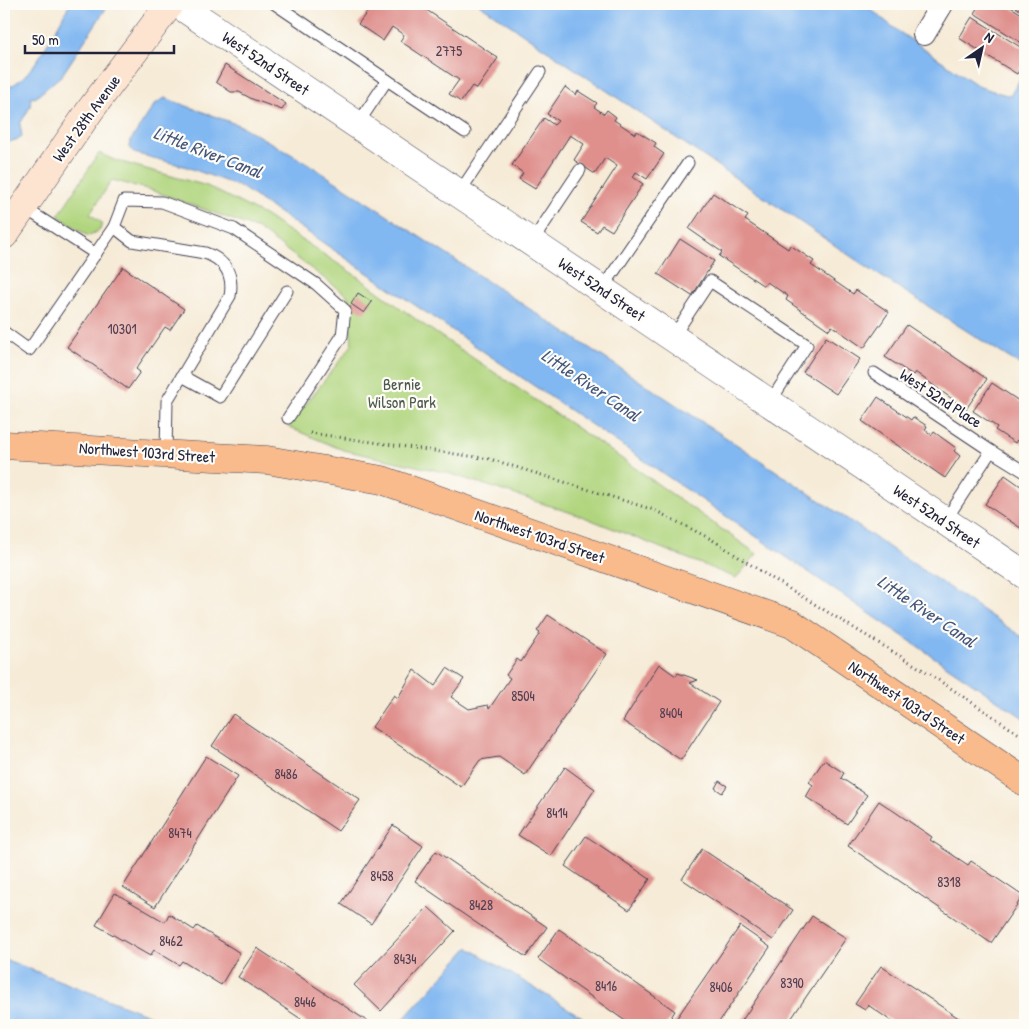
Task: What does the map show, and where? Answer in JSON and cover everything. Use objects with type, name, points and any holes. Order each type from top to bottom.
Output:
[{"type":"main road","name":"West 28th Avenue","points":[[4,235],[91,109],[170,4]]},
{"type":"main road","name":"Northwest 103rd Street","points":[[7,442],[267,460],[382,480],[792,624],[1025,782]]},
{"type":"street","name":"West 52nd Street","points":[[178,4],[1025,575]]},
{"type":"street","points":[[924,34],[942,4]]},
{"type":"lane","points":[[275,4],[465,132]]},
{"type":"lane","points":[[458,193],[540,72]]},
{"type":"lane","points":[[357,125],[387,80]]},
{"type":"lane","points":[[602,289],[688,163]]},
{"type":"lane","points":[[532,242],[580,170]]},
{"type":"lane","points":[[4,332],[30,350],[114,227],[124,201],[162,202],[234,229],[316,284],[345,310],[342,336],[288,418]]},
{"type":"lane","points":[[23,207],[96,254]]},
{"type":"lane","points":[[114,227],[132,241],[205,253],[216,257],[224,264],[230,274],[232,285],[230,296],[167,401],[166,453]]},
{"type":"lane","points":[[673,337],[710,281],[807,345],[770,402]]},
{"type":"lane","points":[[182,376],[220,397],[287,291]]},
{"type":"lane","name":"West 52nd Place","points":[[874,373],[1025,472]]},
{"type":"lane","points":[[945,521],[991,451]]},
{"type":"path","points":[[310,433],[490,459],[654,510],[711,539],[928,673],[1025,738]]},
{"type":"green space","name":"Bernie Wilson Park","points":[[99,153],[114,160],[207,186],[264,215],[358,277],[421,323],[608,449],[757,554],[736,578],[584,517],[448,473],[343,450],[288,427],[352,345],[348,296],[258,229],[151,190],[112,180],[90,214],[102,223],[100,230],[88,236],[58,216]]},
{"type":"water","points":[[70,4],[109,4],[62,75],[35,98],[31,97],[30,107],[20,124],[22,136],[16,140],[4,143],[4,88],[24,77],[33,66],[51,39]]},
{"type":"water","points":[[479,4],[864,4],[898,31],[980,87],[1010,96],[1025,71],[1025,368],[868,268]]},
{"type":"water","name":"Little River Canal","points":[[165,98],[241,126],[307,163],[745,450],[1025,639],[1025,719],[241,187],[184,166],[134,153],[130,147],[131,140],[155,104]]},
{"type":"water","points":[[469,948],[595,1025],[398,1025]]},
{"type":"water","points":[[4,959],[174,1025],[4,1025]]},
{"type":"building","points":[[357,4],[429,4],[425,9],[498,58],[477,89],[472,86],[461,102],[449,94],[459,80],[400,41],[404,35],[392,27],[383,41],[358,24],[368,11]]},
{"type":"building","points":[[980,4],[1006,4],[1025,16],[1025,45],[974,13]]},
{"type":"building","points":[[1010,4],[1025,4],[1025,13]]},
{"type":"building","points":[[972,17],[1025,50],[1025,60],[1017,74],[959,38]]},
{"type":"building","points":[[225,65],[286,104],[282,110],[239,92],[231,92],[216,82]]},
{"type":"building","points":[[565,87],[576,95],[578,91],[597,103],[594,107],[604,114],[607,110],[616,117],[614,120],[635,134],[637,131],[656,143],[654,147],[664,154],[647,179],[636,172],[633,177],[643,184],[612,231],[602,225],[597,232],[581,222],[617,166],[605,158],[595,174],[574,160],[584,144],[570,135],[535,189],[519,179],[523,173],[512,165],[544,118],[554,125],[558,121],[547,114]]},
{"type":"building","points":[[713,193],[748,216],[745,220],[788,249],[790,245],[814,261],[811,265],[853,294],[856,290],[889,312],[864,348],[832,326],[829,330],[786,300],[788,296],[767,282],[764,286],[719,256],[722,252],[689,229]]},
{"type":"building","points":[[680,239],[714,261],[692,296],[658,274]]},
{"type":"building","points":[[123,267],[184,309],[170,330],[165,327],[136,369],[140,372],[128,389],[67,347]]},
{"type":"building","points":[[358,293],[372,302],[364,313],[351,304]]},
{"type":"building","points":[[907,325],[987,379],[966,409],[915,372],[913,375],[885,357]]},
{"type":"building","points":[[826,337],[860,359],[836,394],[803,372]]},
{"type":"building","points":[[992,383],[1025,405],[1025,445],[1017,440],[1015,443],[995,430],[997,427],[973,411]]},
{"type":"building","points":[[878,397],[911,420],[913,417],[927,426],[925,430],[932,435],[934,432],[956,448],[954,451],[960,456],[945,478],[862,421]]},
{"type":"building","points":[[1005,475],[1025,489],[1025,531],[985,504]]},
{"type":"building","points":[[548,615],[607,654],[525,775],[499,757],[480,760],[461,787],[372,727],[394,695],[398,698],[414,670],[435,686],[447,668],[464,679],[451,697],[469,709],[488,705],[489,709],[510,678],[506,675],[517,659],[521,662],[540,633],[537,631]]},
{"type":"building","points":[[659,664],[676,676],[678,673],[698,680],[690,683],[719,702],[681,760],[623,721]]},
{"type":"building","points":[[233,714],[360,800],[338,831],[212,746]]},
{"type":"building","points":[[206,756],[238,776],[155,907],[123,887]]},
{"type":"building","points":[[824,760],[844,773],[841,778],[867,795],[847,824],[806,797],[813,785],[809,782]]},
{"type":"building","points":[[565,767],[595,789],[551,856],[518,835]]},
{"type":"building","points":[[719,781],[727,786],[722,793],[715,788]]},
{"type":"building","points":[[879,801],[932,837],[930,840],[968,865],[971,861],[1023,896],[991,943],[848,846]]},
{"type":"building","points":[[393,825],[423,846],[371,924],[341,904]]},
{"type":"building","points":[[586,836],[650,879],[629,910],[565,866]]},
{"type":"building","points":[[702,849],[793,910],[773,940],[682,879]]},
{"type":"building","points":[[436,851],[547,927],[526,957],[415,881]]},
{"type":"building","points":[[115,893],[165,922],[169,914],[194,930],[197,926],[240,953],[221,985],[182,961],[179,965],[154,950],[150,956],[96,925]]},
{"type":"building","points":[[428,907],[455,931],[381,1011],[354,985]]},
{"type":"building","points":[[812,916],[846,938],[787,1025],[739,1025]]},
{"type":"building","points":[[740,926],[770,947],[717,1025],[672,1025]]},
{"type":"building","points":[[559,929],[675,1011],[666,1025],[631,1025],[538,959]]},
{"type":"building","points":[[257,948],[373,1025],[310,1025],[238,977]]},
{"type":"building","points":[[881,966],[969,1025],[897,1025],[868,1005],[865,1010],[855,1004]]}]
